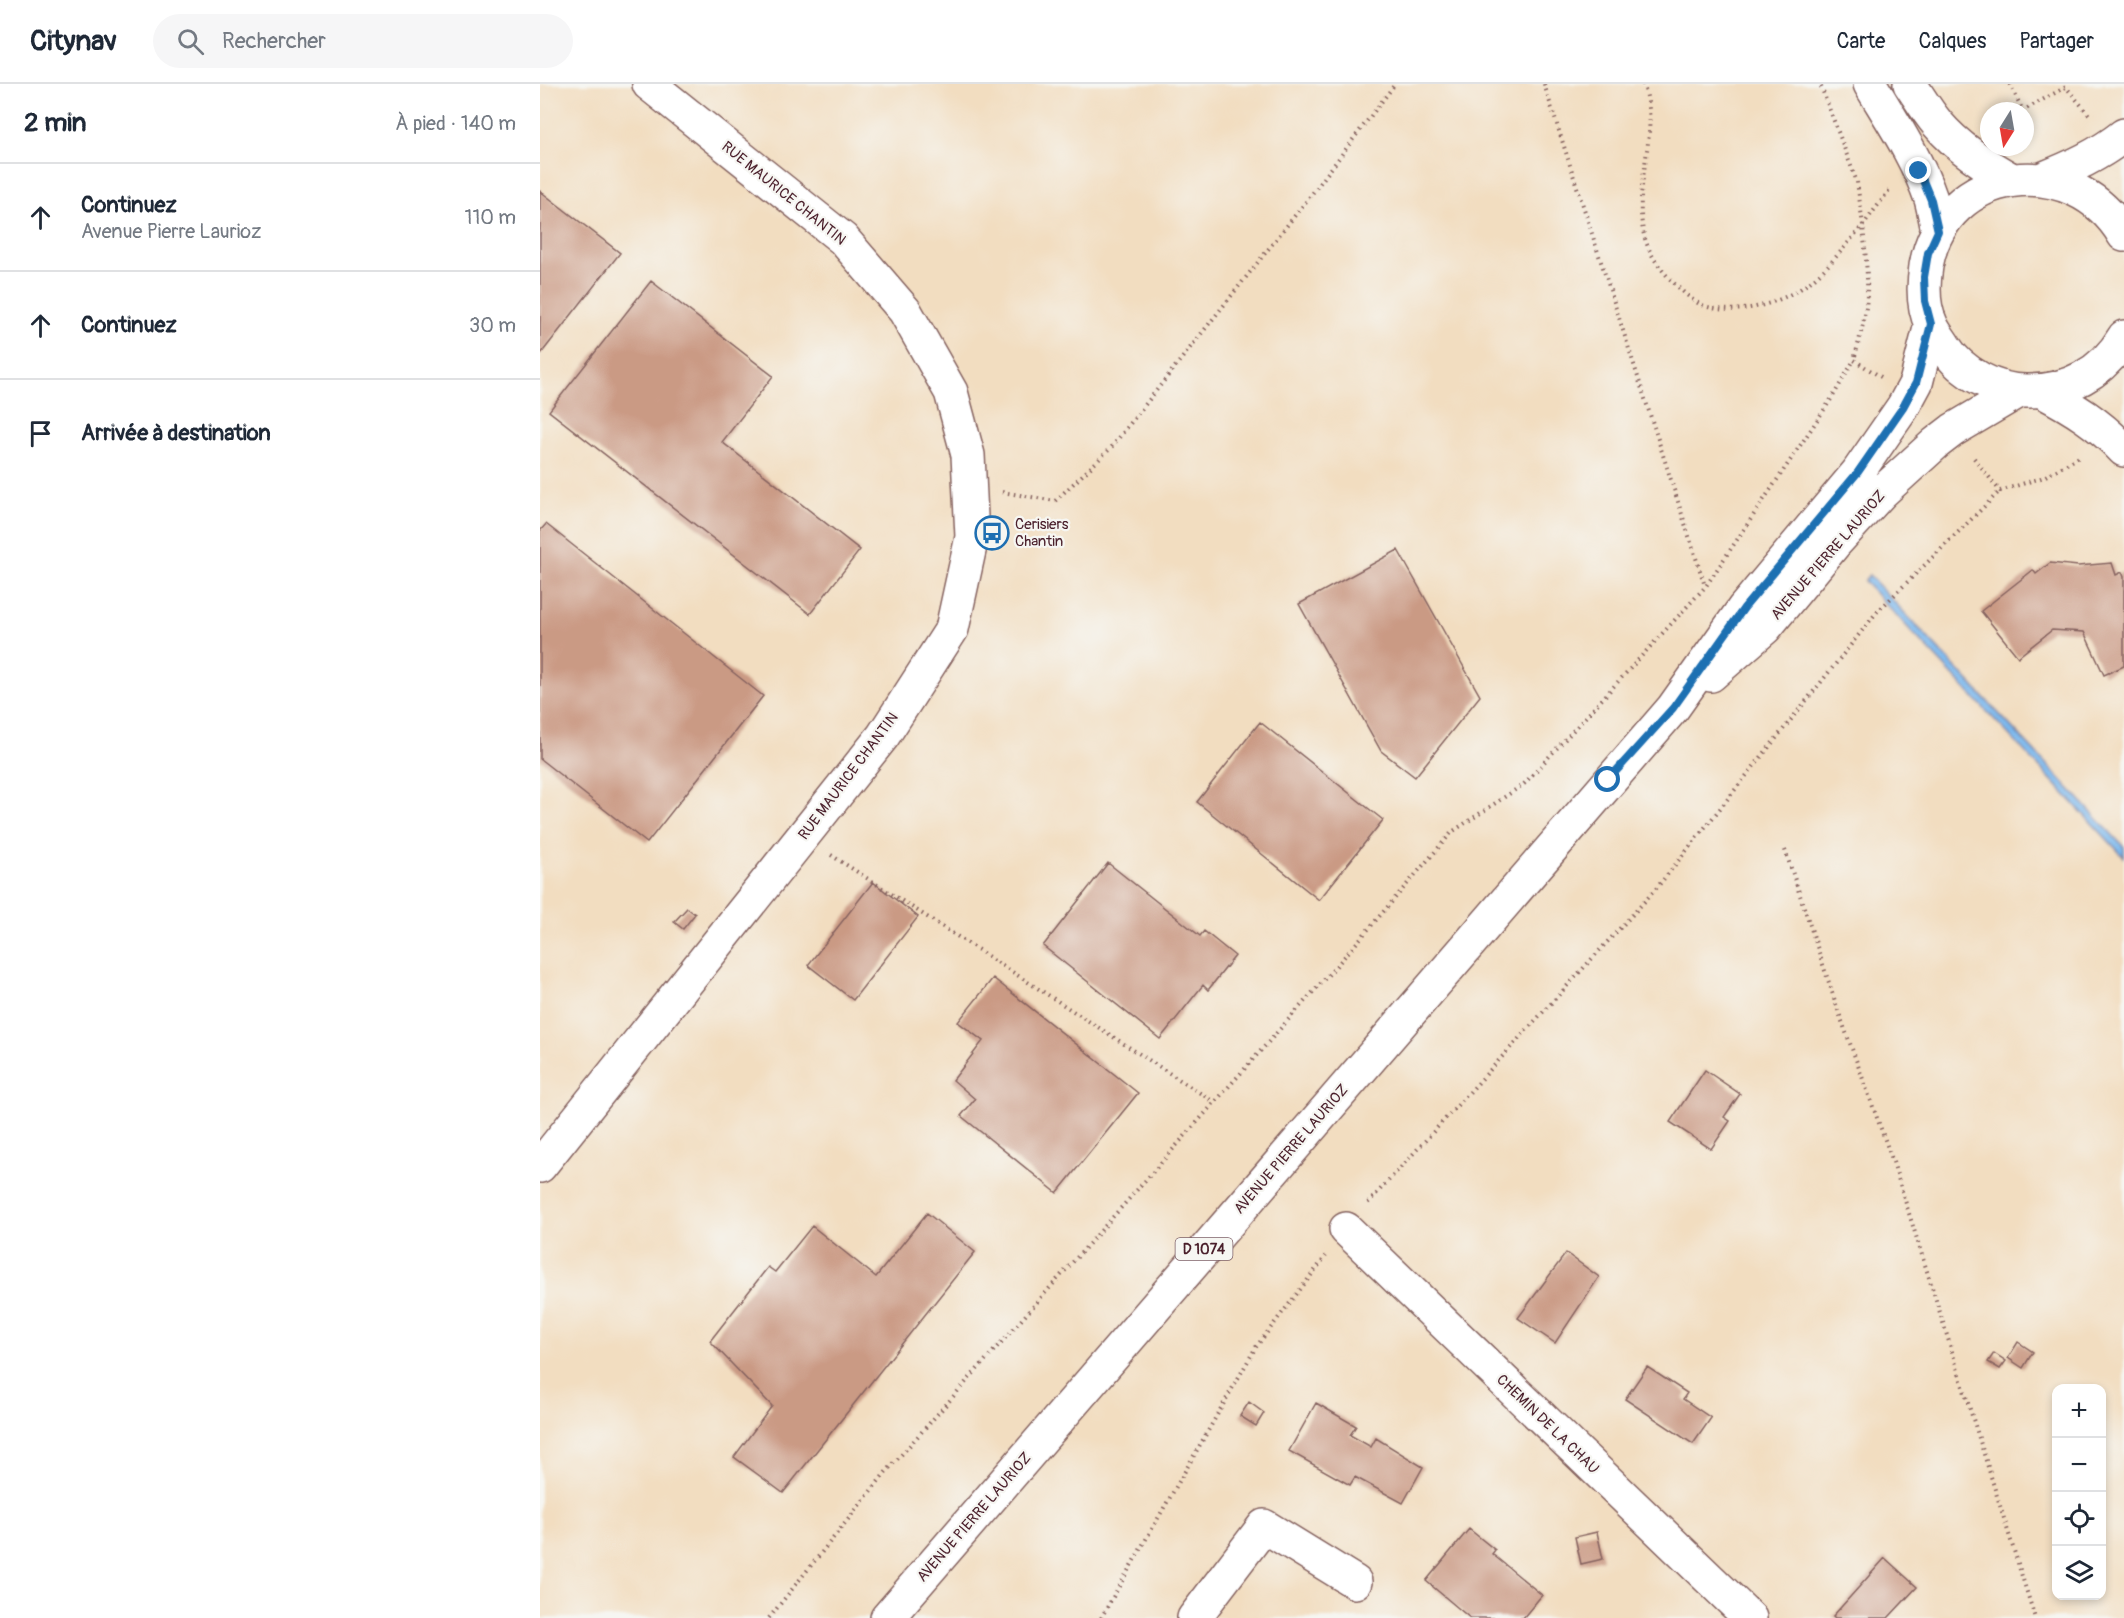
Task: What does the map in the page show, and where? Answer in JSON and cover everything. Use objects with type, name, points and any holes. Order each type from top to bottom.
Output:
[{"type":"main road","name":"RUE MAURICE CHANTIN","points":[[540,1166],[883,736],[952,628],[972,537],[968,455],[951,392],[905,311],[843,239],[649,84]]},
{"type":"main road","points":[[1870,84],[1903,138],[1919,171],[1931,200],[1938,231]]},
{"type":"main road","points":[[1910,84],[1937,123],[1977,160],[2027,179],[2070,186],[2095,200],[2115,220],[2124,235]]},
{"type":"main road","points":[[2118,139],[2076,165],[2027,179],[1990,186],[1970,197],[1952,212],[1938,231],[1928,253],[1924,277],[1925,301],[1931,324],[1952,357],[1982,380],[2031,391],[2092,420],[2124,450]]},
{"type":"main road","name":"AVENUE PIERRE LAURIOZ","points":[[887,1618],[1673,708],[1744,608],[1858,472],[1903,407],[1916,383],[1931,324]]},
{"type":"main road","name":"AVENUE PIERRE LAURIOZ","points":[[1673,708],[1766,628],[1836,542],[1889,486],[1936,443],[1953,430],[2031,391],[2062,387],[2080,380],[2097,369],[2124,340]]},
{"type":"main road","name":"CHEMIN DE LA CHAU","points":[[1346,1229],[1750,1618]]},
{"type":"main road","points":[[1194,1618],[1264,1526],[1355,1582]]},
{"type":"path","points":[[969,487],[1055,501],[1110,449],[1308,199],[1395,84]]},
{"type":"path","points":[[1544,84],[1706,586]]},
{"type":"path","points":[[1643,84],[1648,96],[1651,115],[1640,206],[1645,243],[1655,261],[1684,293],[1702,305],[1740,309],[1776,300],[1809,283],[1829,265],[1863,225],[1857,182],[1820,84]]},
{"type":"path","points":[[2010,84],[2018,102]]},
{"type":"path","points":[[2034,104],[2068,85],[2118,139]]},
{"type":"path","points":[[769,1618],[886,1472],[1353,947],[1452,832],[1524,784],[1706,586],[1832,398],[1854,360]]},
{"type":"path","points":[[1101,1618],[1256,1347],[1346,1229],[1655,890],[1877,612],[2000,491]]},
{"type":"path","points":[[802,837],[1214,1102]]},
{"type":"path","points":[[1785,850],[1839,1013],[1893,1162],[2035,1618]]},
{"type":"water","points":[[1869,575],[2124,847],[2124,857],[1864,581]]},
{"type":"building","points":[[540,191],[620,253],[540,355]]},
{"type":"building","points":[[651,281],[773,376],[722,442],[860,550],[810,614],[549,411]]},
{"type":"building","points":[[546,524],[763,696],[647,843],[540,759],[540,531]]},
{"type":"building","points":[[1398,550],[1480,696],[1415,777],[1381,751],[1299,604]]},
{"type":"building","points":[[2050,563],[2078,566],[2112,563],[2116,575],[2122,572],[2124,577],[2124,666],[2104,675],[2084,632],[2052,630],[2018,657],[1981,611],[2033,570],[2036,574]]},
{"type":"building","points":[[1260,722],[1383,820],[1319,900],[1197,802]]},
{"type":"building","points":[[1108,863],[1200,936],[1204,931],[1235,956],[1208,990],[1203,985],[1160,1039],[1043,946]]},
{"type":"building","points":[[873,882],[918,917],[853,1000],[808,965]]},
{"type":"building","points":[[687,908],[695,914],[683,929],[674,922]]},
{"type":"building","points":[[993,978],[1138,1093],[1057,1193],[961,1116],[975,1099],[953,1080],[983,1041],[958,1022]]},
{"type":"building","points":[[1705,1070],[1740,1094],[1724,1117],[1730,1121],[1711,1149],[1670,1122]]},
{"type":"building","points":[[927,1213],[975,1252],[783,1493],[734,1457],[772,1406],[710,1341],[768,1267],[775,1272],[812,1226],[876,1277]]},
{"type":"building","points":[[1566,1253],[1599,1277],[1555,1343],[1518,1318]]},
{"type":"building","points":[[2018,1342],[2033,1352],[2023,1368],[2008,1358]]},
{"type":"building","points":[[1994,1353],[2006,1361],[2000,1369],[1988,1362]]},
{"type":"building","points":[[1647,1367],[1687,1393],[1683,1399],[1711,1418],[1693,1444],[1625,1399]]},
{"type":"building","points":[[1249,1402],[1264,1413],[1256,1426],[1240,1416]]},
{"type":"building","points":[[1316,1403],[1356,1426],[1350,1435],[1371,1447],[1376,1438],[1423,1467],[1403,1503],[1355,1477],[1350,1485],[1289,1451]]},
{"type":"building","points":[[1469,1529],[1495,1550],[1492,1554],[1542,1595],[1523,1618],[1470,1618],[1426,1581]]},
{"type":"building","points":[[1597,1532],[1603,1559],[1581,1564],[1575,1537]]},
{"type":"building","points":[[1885,1558],[1917,1587],[1888,1618],[1835,1618],[1833,1616]]},
{"type":"place","name":"Cerisiers Chantin","points":[[992,533]]},
{"type":"route","points":[[1608,780],[1673,708],[1744,608],[1858,472],[1903,407],[1916,383],[1931,324],[1925,301],[1924,277],[1928,253],[1938,231],[1931,200],[1919,171]]}]
